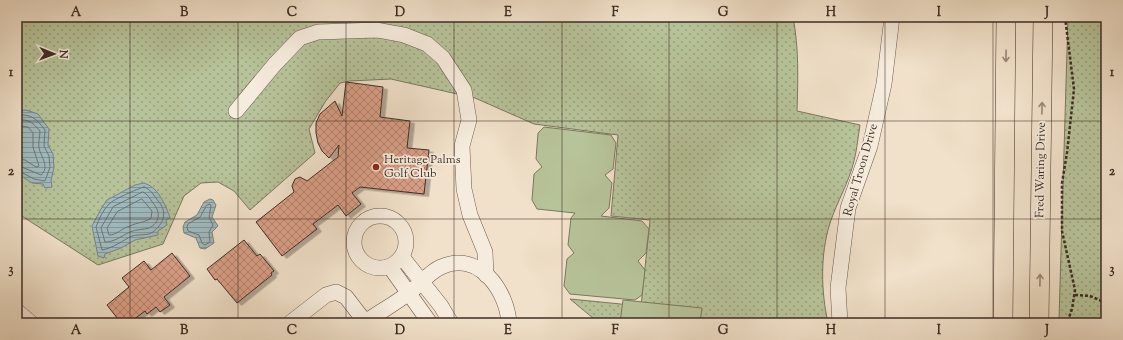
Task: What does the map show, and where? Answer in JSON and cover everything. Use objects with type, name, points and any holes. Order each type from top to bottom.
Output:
[{"type":"main road","points":[[1003,323],[1006,17]]},
{"type":"main road","name":"Fred Waring Drive","points":[[1039,323],[1043,17]]},
{"type":"street","name":"Royal Troon Drive","points":[[840,323],[838,288],[848,208],[870,146],[884,84],[892,17]]},
{"type":"street","points":[[236,111],[300,38],[318,32],[377,30],[404,35],[427,44],[443,58],[464,90],[468,120],[462,146],[464,189],[470,215],[485,252],[486,275]]},
{"type":"street","points":[[375,216],[392,218],[404,231],[406,249],[402,257],[390,267],[372,267],[359,256],[355,249],[354,240],[361,225],[375,216]]},
{"type":"street","points":[[402,257],[441,306],[451,323]]},
{"type":"street","points":[[290,323],[326,295],[336,292],[346,297],[365,323],[409,293],[440,267],[459,263],[478,268],[496,284],[508,310],[509,323]]},
{"type":"street","points":[[390,267],[430,323]]},
{"type":"street","points":[[17,311],[31,323]]},
{"type":"path","points":[[1065,17],[1074,89],[1068,153],[1062,183],[1062,231],[1075,286],[1075,295],[1067,323]]},
{"type":"path","points":[[1075,295],[1090,296],[1106,303]]},
{"type":"green space","points":[[17,17],[793,17],[798,75],[797,111],[860,125],[852,169],[830,223],[824,248],[823,286],[828,323],[599,323],[570,299],[641,306],[650,220],[611,216],[618,135],[534,124],[475,98],[391,79],[350,81],[340,83],[325,102],[309,129],[315,153],[250,210],[234,191],[218,182],[201,183],[184,196],[163,244],[98,265],[17,213]]},
{"type":"green space","points":[[1068,17],[1106,17],[1106,323],[1074,323],[1059,319]]},
{"type":"green space","points":[[544,127],[611,135],[616,143],[613,169],[605,175],[612,183],[609,208],[601,216],[642,221],[649,229],[646,253],[638,261],[645,270],[642,295],[635,300],[570,294],[564,286],[567,259],[574,253],[568,245],[571,218],[575,213],[537,209],[532,200],[534,174],[542,167],[536,159],[538,133]]},
{"type":"green space","points":[[623,300],[702,308],[700,323],[620,323]]},
{"type":"water","points":[[26,110],[38,114],[49,129],[48,145],[53,154],[54,168],[51,180],[52,187],[45,188],[43,184],[32,183],[17,173],[17,111]]},
{"type":"water","points":[[144,183],[149,185],[157,192],[163,202],[170,217],[166,220],[167,225],[158,231],[158,235],[135,240],[121,248],[105,254],[104,258],[98,256],[92,226],[101,209],[107,200],[135,185]]},
{"type":"water","points":[[210,199],[213,200],[216,205],[212,217],[218,226],[212,232],[214,243],[205,249],[200,248],[196,238],[184,233],[183,227],[185,222],[197,215],[204,202]]},
{"type":"building","name":"Heritage Palms Golf Club","points":[[346,82],[383,87],[380,117],[410,121],[407,148],[429,150],[424,194],[360,187],[352,193],[361,204],[346,216],[338,205],[313,224],[317,229],[282,256],[256,222],[294,192],[292,186],[295,179],[300,177],[307,181],[338,157],[339,145],[329,158],[322,151],[318,143],[316,123],[320,114],[335,101],[342,116]]},
{"type":"building","points":[[244,240],[257,256],[260,254],[274,271],[271,273],[272,275],[237,303],[217,279],[215,280],[207,269]]},
{"type":"building","points":[[172,253],[190,276],[164,297],[170,305],[160,312],[156,307],[147,314],[145,311],[129,323],[121,323],[107,305],[129,287],[122,278],[144,261],[151,270]]},
{"type":"place","name":"Heritage Palms Golf Club","points":[[376,167]]}]
